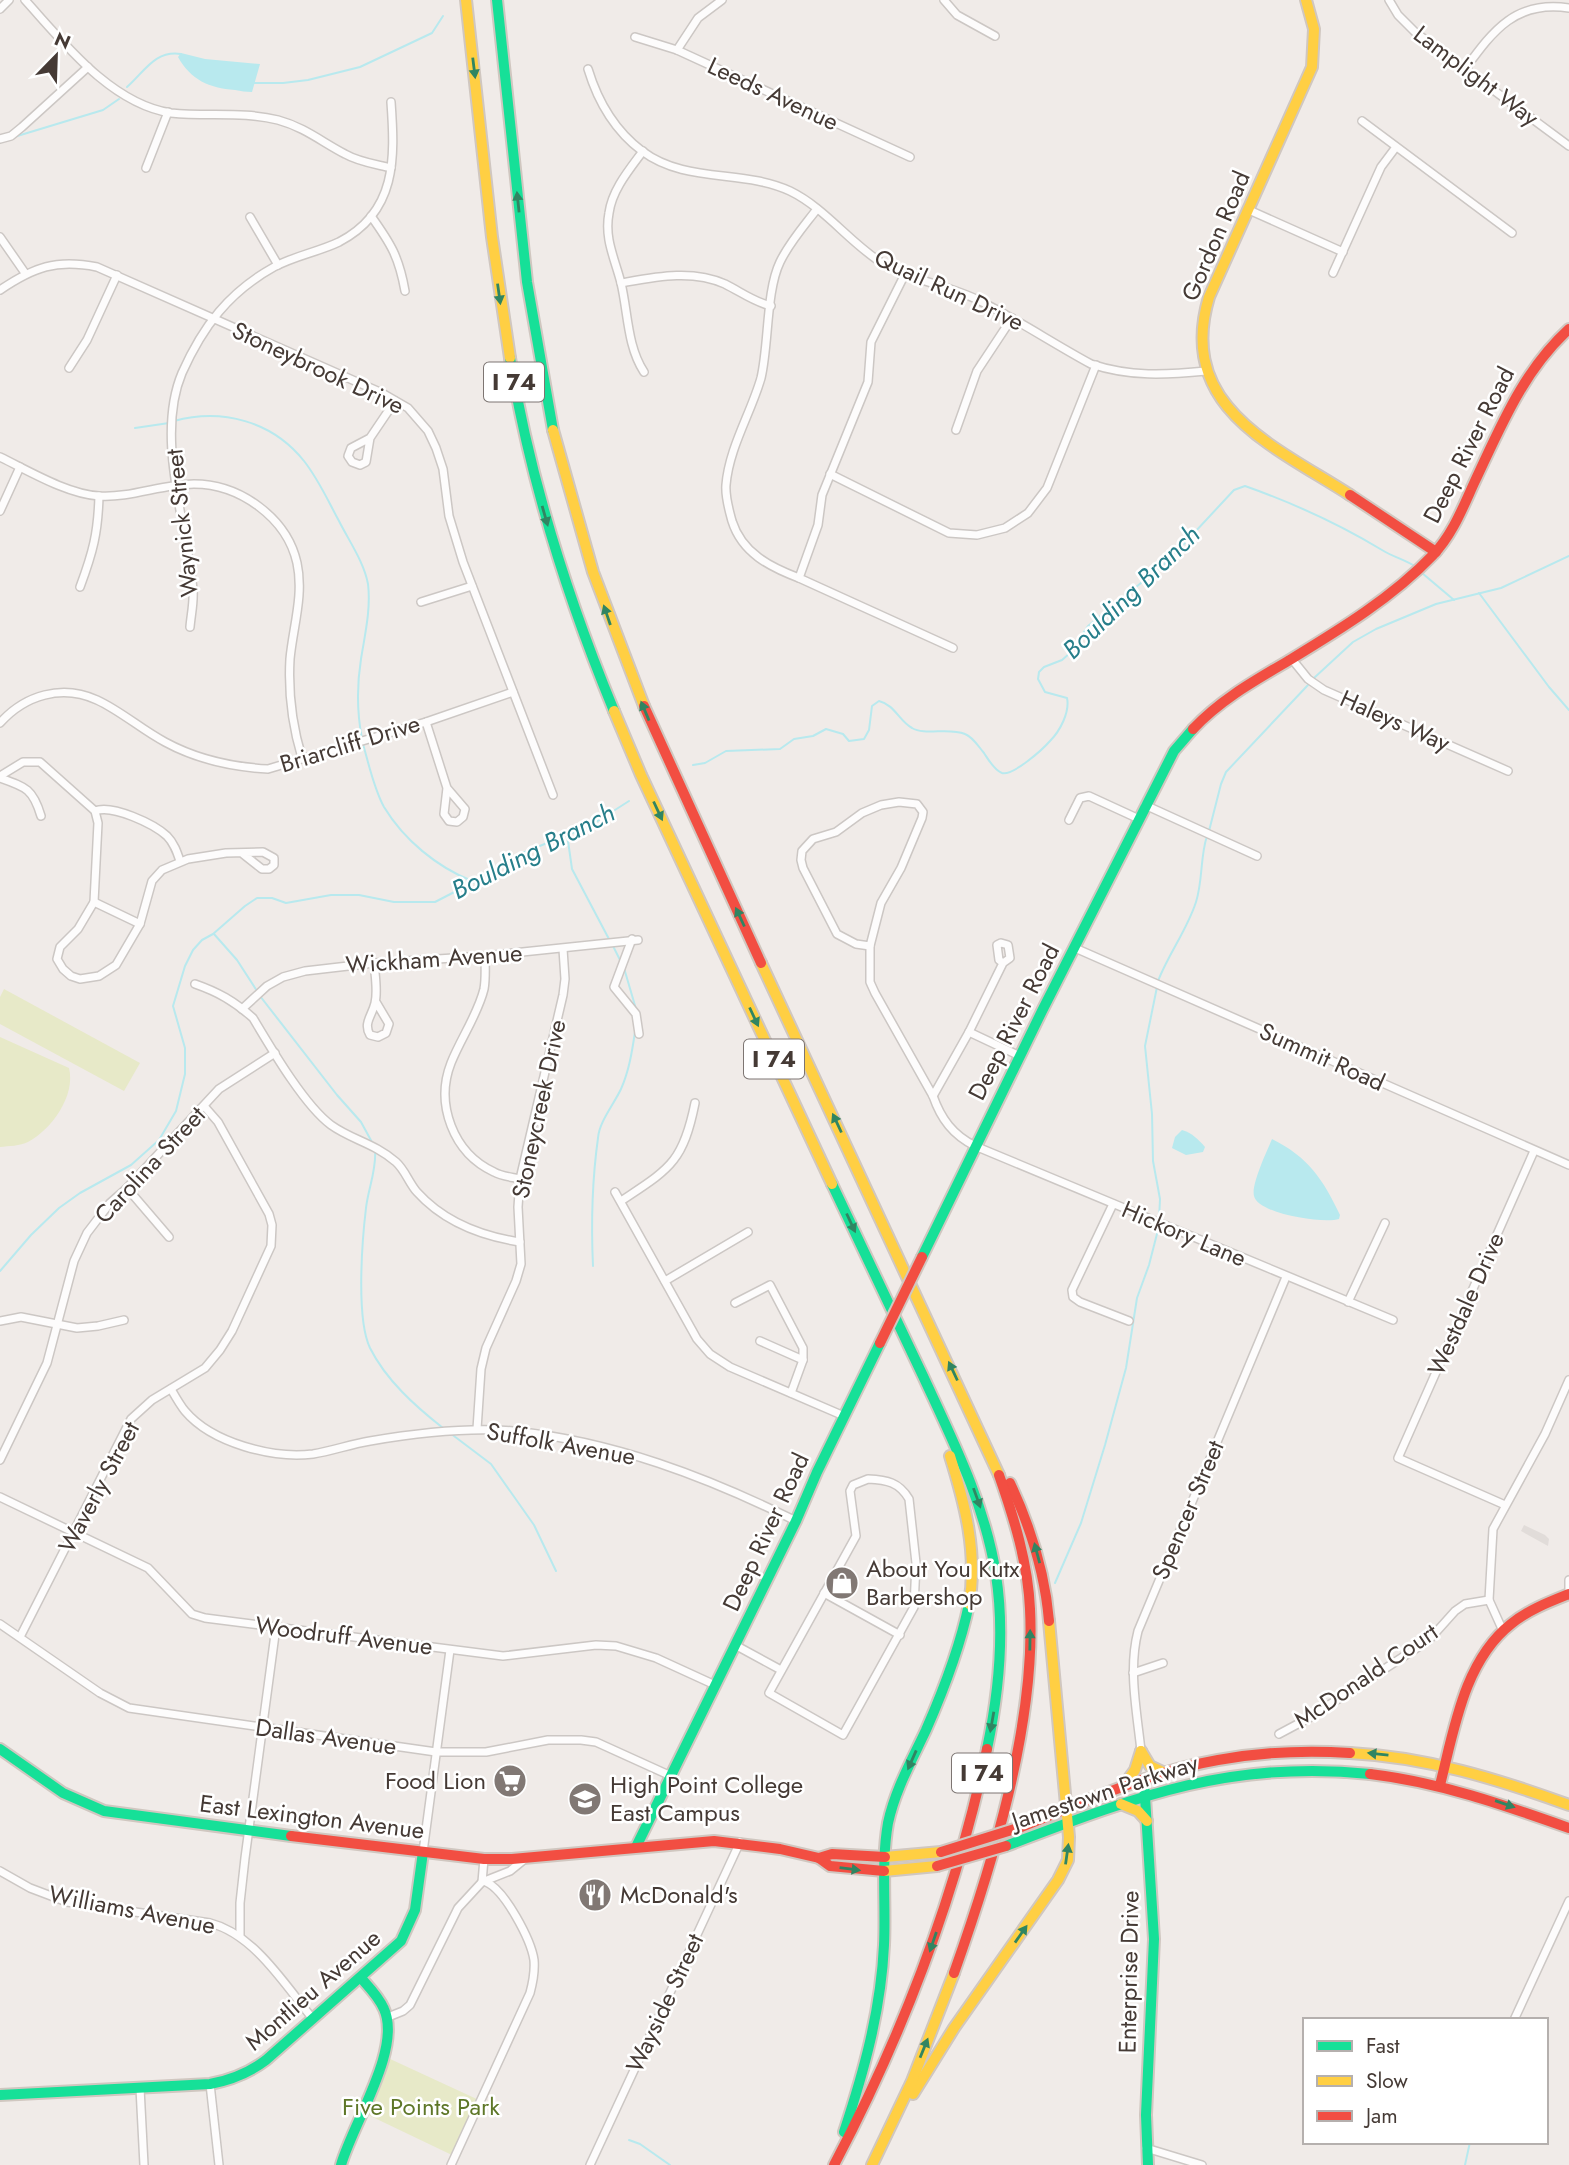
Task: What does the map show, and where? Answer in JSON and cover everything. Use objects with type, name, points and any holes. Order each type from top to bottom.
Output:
[{"type":"main road","name":"I 74","points":[[466,0],[507,346],[533,471],[568,593],[626,741],[919,1369],[972,1486],[992,1547],[1000,1611],[999,1675],[991,1729],[976,1795],[940,1924],[892,2050],[833,2165]]},
{"type":"main road","name":"I 74","points":[[497,0],[522,240],[536,342],[561,464],[600,594],[631,679],[668,763],[982,1433],[1007,1497],[1025,1564],[1030,1632],[1026,1700],[1005,1802],[968,1933],[932,2029],[874,2160]]},
{"type":"main road","name":"Gordon Road","points":[[1306,0],[1314,29],[1312,67],[1206,307],[1201,338],[1206,371],[1225,404],[1259,435],[1436,552]]},
{"type":"main road","name":"Deep River Road","points":[[636,1847],[796,1521],[975,1146],[1174,751],[1196,724],[1226,700],[1371,607],[1436,552],[1459,516],[1527,375],[1549,346],[1569,329]]},
{"type":"main road","points":[[833,2165],[861,2082],[876,2023],[884,1947],[884,1857],[888,1823],[894,1801],[954,1664],[967,1622],[972,1586],[972,1552],[965,1500],[919,1369]]},
{"type":"main road","points":[[874,2160],[954,2028],[1063,1873],[1069,1853],[1068,1809],[1049,1618],[1041,1570],[1019,1501],[982,1433]]},
{"type":"main road","points":[[1440,1785],[1470,1680],[1486,1650],[1528,1610],[1569,1591]]},
{"type":"main road","name":"East Lexington Avenue","points":[[0,1749],[70,1797],[89,1807],[115,1812],[484,1859],[527,1858],[636,1847]]},
{"type":"main road","points":[[1140,1751],[1150,1766],[1165,1773]]},
{"type":"main road","points":[[1122,1788],[1135,1770],[1140,1751]]},
{"type":"main road","name":"Jamestown Parkway","points":[[819,1858],[832,1853],[884,1857],[941,1852],[1021,1827],[1165,1773],[1233,1758],[1305,1751],[1372,1753],[1446,1764],[1501,1780],[1569,1805]]},
{"type":"main road","name":"Jamestown Parkway","points":[[636,1847],[703,1841],[740,1842],[819,1858],[830,1866],[884,1871],[937,1866],[970,1858],[1145,1796],[1214,1778],[1282,1771],[1326,1770],[1370,1773],[1440,1785],[1494,1800],[1569,1828]]},
{"type":"main road","name":"Enterprise Drive","points":[[1144,1781],[1153,1897],[1154,1962],[1146,2148],[1148,2165]]},
{"type":"main road","points":[[1120,1804],[1138,1811],[1147,1821]]},
{"type":"main road","name":"Montlieu Avenue","points":[[0,2095],[210,2084],[245,2074],[266,2060],[395,1947],[410,1927],[423,1852]]},
{"type":"main road","points":[[341,2165],[350,2134],[387,2052],[390,2037],[388,2017],[379,2000],[361,1978]]},
{"type":"street","points":[[0,9],[9,0]]},
{"type":"street","points":[[24,0],[88,68],[128,96],[168,112],[252,115],[280,121],[314,134],[357,160],[391,168]]},
{"type":"street","points":[[677,50],[698,18],[722,0]]},
{"type":"street","points":[[944,0],[957,15],[995,36]]},
{"type":"street","name":"Lamplight Way","points":[[1389,0],[1406,24],[1569,146]]},
{"type":"street","points":[[1465,69],[1495,29],[1515,14],[1538,6],[1569,8]]},
{"type":"street","name":"Leeds Avenue","points":[[635,37],[677,50],[910,157]]},
{"type":"street","points":[[0,139],[11,136],[88,68]]},
{"type":"street","name":"Quail Run Drive","points":[[588,69],[593,86],[609,117],[643,151],[674,168],[690,173],[751,180],[782,188],[817,209],[881,262],[905,274],[979,300],[1061,348],[1096,365],[1143,376],[1206,371]]},
{"type":"street","name":"Waynick Street","points":[[190,627],[193,592],[176,486],[172,438],[178,387],[195,347],[213,318],[236,293],[278,265],[339,242],[371,216],[384,195],[395,149],[391,102]]},
{"type":"street","points":[[146,168],[168,112]]},
{"type":"street","points":[[1362,121],[1511,233]]},
{"type":"street","points":[[1334,273],[1381,167],[1396,147]]},
{"type":"street","points":[[643,151],[618,186],[608,213],[608,244],[621,283],[637,361],[644,372]]},
{"type":"street","points":[[817,209],[780,261],[761,378],[730,465],[726,485],[727,505],[735,531],[750,551],[764,563],[953,649]]},
{"type":"street","points":[[1249,210],[1342,252]]},
{"type":"street","points":[[371,216],[392,246],[401,268],[405,291]]},
{"type":"street","points":[[250,217],[278,265]]},
{"type":"street","points":[[0,237],[25,273]]},
{"type":"street","name":"Stoneybrook Drive","points":[[0,290],[25,273],[58,263],[78,263],[117,275],[408,408],[436,448],[443,470],[449,516],[472,586],[554,795]]},
{"type":"street","points":[[799,578],[818,525],[819,505],[868,382],[871,342],[905,274]]},
{"type":"street","points":[[69,368],[87,340],[117,275]]},
{"type":"street","points":[[621,283],[668,275],[695,276],[723,283],[771,306]]},
{"type":"street","points":[[956,430],[977,371],[1012,318]]},
{"type":"street","points":[[830,474],[949,533],[977,535],[1005,528],[1028,513],[1047,488],[1096,365]]},
{"type":"street","points":[[370,438],[394,401]]},
{"type":"street","points":[[0,457],[77,492],[99,496],[194,484],[214,486],[244,497],[262,508],[278,524],[291,545],[297,564],[299,584],[289,689],[291,716],[302,758]]},
{"type":"street","points":[[0,512],[20,467]]},
{"type":"street","points":[[80,587],[96,540],[99,496]]},
{"type":"street","points":[[421,602],[472,586]]},
{"type":"street","name":"Haleys Way","points":[[1291,658],[1308,679],[1324,690],[1508,771]]},
{"type":"street","name":"Briarcliff Drive","points":[[0,723],[16,707],[39,696],[72,693],[97,700],[166,743],[217,763],[268,769],[426,722],[513,692]]},
{"type":"street","points":[[426,722],[447,789]]},
{"type":"street","points":[[41,816],[35,796],[22,786],[0,777],[23,762],[40,762],[95,811],[98,824],[94,902],[78,929],[60,947],[57,959],[71,976],[88,979],[117,965],[140,924],[152,881],[162,870],[180,861],[226,853],[243,854]]},
{"type":"street","points":[[1069,820],[1080,798],[1088,796],[1139,819]]},
{"type":"street","name":"Hickory Lane","points":[[870,946],[856,944],[837,934],[803,868],[800,860],[802,851],[813,839],[836,832],[862,813],[881,805],[899,802],[917,804],[923,812],[922,818],[901,868],[881,903],[870,946],[870,982],[933,1096],[938,1111],[953,1131],[975,1146],[1393,1320]]},
{"type":"street","points":[[1145,805],[1257,856]]},
{"type":"street","points":[[95,811],[101,808],[114,810],[154,827],[172,843],[180,861]]},
{"type":"street","points":[[94,902],[140,924]]},
{"type":"street","name":"Wickham Avenue","points":[[242,1009],[267,986],[284,976],[318,969],[485,956],[635,939],[614,987],[636,1014],[639,1034]]},
{"type":"street","name":"Stoneycreek Drive","points":[[477,1429],[481,1369],[486,1348],[516,1282],[521,1264],[518,1207],[520,1179],[565,979],[563,948]]},
{"type":"street","name":"Summit Road","points":[[1074,948],[1569,1165]]},
{"type":"street","points":[[485,956],[484,989],[447,1073],[446,1109],[456,1136],[473,1158],[496,1174],[520,1179]]},
{"type":"street","points":[[374,963],[376,1002],[389,1024],[386,1032],[378,1037],[370,1035],[366,1029],[376,1002]]},
{"type":"street","points":[[933,1096],[1003,963]]},
{"type":"street","points":[[195,984],[221,993],[253,1018],[316,1111],[332,1126],[381,1149],[399,1165],[429,1205],[446,1218],[496,1238],[520,1242]]},
{"type":"street","points":[[969,1032],[1020,1056]]},
{"type":"street","name":"Carolina Street","points":[[0,1460],[39,1384],[74,1261],[87,1233],[110,1203],[219,1089],[275,1053]]},
{"type":"street","points":[[621,1201],[662,1174],[677,1159],[688,1135],[695,1103]]},
{"type":"street","name":"Waverly Street","points":[[20,1637],[131,1419],[152,1400],[205,1368],[220,1350],[232,1331],[268,1253],[272,1238],[270,1214],[218,1122],[205,1106]]},
{"type":"street","name":"Westdale Drive","points":[[1505,1505],[1398,1458],[1534,1151]]},
{"type":"street","points":[[127,1188],[169,1237]]},
{"type":"street","points":[[615,1192],[697,1339],[710,1354],[730,1367],[844,1416]]},
{"type":"street","points":[[1113,1204],[1072,1290],[1073,1297],[1080,1302],[1129,1321]]},
{"type":"street","points":[[1348,1302],[1385,1223]]},
{"type":"street","points":[[665,1281],[748,1232]]},
{"type":"street","name":"Spencer Street","points":[[1140,1751],[1133,1673],[1134,1650],[1142,1621],[1286,1277]]},
{"type":"street","points":[[735,1303],[770,1285],[803,1348],[803,1360],[791,1393]]},
{"type":"street","points":[[0,1321],[21,1317],[56,1325],[87,1327],[124,1320]]},
{"type":"street","points":[[760,1341],[803,1360]]},
{"type":"street","points":[[1503,1631],[1489,1600],[1495,1522],[1545,1434],[1569,1380]]},
{"type":"street","name":"Suffolk Avenue","points":[[171,1389],[185,1411],[200,1425],[242,1445],[275,1454],[314,1454],[368,1441],[477,1429],[514,1432],[561,1439],[649,1459],[685,1471],[796,1521]]},
{"type":"street","points":[[868,1479],[895,1483],[909,1499],[916,1563],[914,1607],[843,1735],[769,1693],[824,1593],[856,1536],[850,1499],[853,1485],[868,1479]]},
{"type":"street","name":"Woodruff Avenue","points":[[0,1497],[148,1568],[192,1614],[205,1618],[503,1656],[596,1645],[616,1646],[656,1658],[715,1685]]},
{"type":"street","points":[[1569,1580],[1569,1591]]},
{"type":"street","points":[[824,1593],[900,1635]]},
{"type":"street","name":"McDonald Court","points":[[1279,1734],[1309,1718],[1429,1640],[1455,1611],[1465,1604],[1489,1600]]},
{"type":"street","name":"Dallas Avenue","points":[[0,1624],[120,1705],[146,1712],[436,1752],[486,1752],[548,1740],[581,1740],[596,1742],[671,1776]]},
{"type":"street","points":[[240,1935],[240,1903],[248,1830],[276,1627]]},
{"type":"street","points":[[735,1645],[781,1670]]},
{"type":"street","name":"Montlieu Avenue","points":[[423,1852],[450,1650]]},
{"type":"street","points":[[1133,1673],[1163,1663]]},
{"type":"street","name":"Wayside Street","points":[[590,2165],[740,1842]]},
{"type":"street","points":[[388,2017],[410,2006],[453,1917],[484,1882],[503,1874],[527,1858]]},
{"type":"street","points":[[484,1859],[484,1882]]},
{"type":"street","name":"Williams Avenue","points":[[0,1871],[30,1888],[67,1902],[210,1923],[240,1935],[256,1950],[313,2019]]},
{"type":"street","points":[[499,1890],[503,1874]]},
{"type":"street","points":[[452,2165],[530,1993],[534,1978],[530,1946],[499,1890],[484,1882]]},
{"type":"street","points":[[1515,2018],[1569,1901]]},
{"type":"street","points":[[210,2084],[219,2165]]},
{"type":"street","points":[[140,2088],[144,2165]]},
{"type":"street","points":[[1146,2148],[1202,2165]]},
{"type":"green space","points":[[4,989],[140,1063],[124,1091],[0,1024],[0,997]]},
{"type":"green space","points":[[0,1037],[69,1068],[70,1079],[69,1090],[60,1111],[37,1137],[14,1146],[0,1147]]},
{"type":"green space","name":"Five Points Park","points":[[388,2058],[481,2101],[454,2156],[362,2112]]},
{"type":"shaded area","points":[[1524,1525],[1545,1535],[1549,1539],[1548,1546],[1521,1531]]},
{"type":"water","points":[[181,53],[205,59],[260,64],[252,92],[209,85],[189,72],[178,57]]},
{"type":"water","points":[[1182,1130],[1200,1141],[1205,1147],[1203,1152],[1186,1155],[1172,1148],[1175,1137]]},
{"type":"water","points":[[1272,1139],[1295,1153],[1313,1170],[1334,1202],[1339,1219],[1320,1220],[1292,1216],[1279,1213],[1258,1202],[1254,1196],[1255,1184]]},
{"type":"waterway","points":[[253,83],[308,80],[360,67],[432,33],[443,16]]},
{"type":"waterway","points":[[127,87],[157,58],[181,54]]},
{"type":"waterway","points":[[14,137],[103,110],[119,99]]},
{"type":"waterway","points":[[174,421],[192,417],[228,417],[261,427],[291,447],[319,483],[360,560],[368,584],[368,612],[358,688],[362,739]]},
{"type":"waterway","points":[[135,428],[169,423]]},
{"type":"waterway","name":"Boulding Branch","points":[[693,765],[705,763],[726,751],[780,749],[794,739],[813,736],[826,729],[843,734],[849,741],[864,739],[869,730],[872,706],[879,701],[917,730],[951,731],[968,735],[996,769],[1002,773],[1013,771],[1050,741],[1066,715],[1067,698],[1045,692],[1038,679],[1039,672],[1070,653],[1088,626],[1168,561],[1234,490],[1245,486],[1349,531],[1416,567]]},
{"type":"waterway","points":[[1314,678],[1353,642],[1376,629],[1436,604],[1501,588],[1569,556]]},
{"type":"waterway","name":"Boulding Branch","points":[[1422,573],[1454,600]]},
{"type":"waterway","points":[[1479,593],[1569,710]]},
{"type":"waterway","points":[[1209,831],[1226,772],[1308,685]]},
{"type":"waterway","points":[[363,744],[377,793],[401,831],[434,860],[472,881]]},
{"type":"waterway","name":"Boulding Branch","points":[[0,1271],[59,1208],[80,1193],[131,1165],[159,1140],[176,1111],[185,1074],[185,1048],[173,1006],[185,966],[202,940],[213,934],[245,906],[257,898],[272,898],[286,903],[331,895],[359,895],[394,902],[435,902],[495,871],[512,857],[590,826],[629,801]]},
{"type":"waterway","points":[[567,834],[572,869],[610,941]]},
{"type":"waterway","points":[[1158,981],[1196,902],[1207,836]]},
{"type":"waterway","points":[[214,934],[237,960],[257,991]]},
{"type":"waterway","points":[[613,946],[620,960]]},
{"type":"waterway","points":[[624,968],[636,1009]]},
{"type":"waterway","points":[[1157,987],[1145,1046],[1152,1114],[1153,1161],[1160,1199],[1159,1220]]},
{"type":"waterway","points":[[260,996],[361,1122],[373,1144]]},
{"type":"waterway","points":[[593,1266],[594,1170],[599,1132],[624,1082],[635,1032]]},
{"type":"waterway","points":[[375,1149],[362,1259],[362,1300],[366,1335],[370,1348],[393,1382],[443,1428]]},
{"type":"waterway","points":[[1055,1583],[1081,1523],[1105,1445],[1126,1368],[1137,1298],[1159,1226]]},
{"type":"waterway","points":[[450,1433],[491,1464],[534,1525],[556,1571]]},
{"type":"waterway","points":[[629,2140],[640,2144],[670,2165]]},
{"type":"waterway","points":[[1465,2165],[1470,2144]]},
{"type":"traffic: fast","points":[[497,0],[527,282],[553,430]]},
{"type":"traffic: fast","points":[[510,358],[528,449],[552,538],[614,711]]},
{"type":"traffic: fast","points":[[922,1257],[1042,1011],[1174,751],[1193,729]]},
{"type":"traffic: fast","points":[[832,1184],[946,1425],[967,1473],[984,1523],[996,1575],[1000,1619],[995,1706],[987,1749]]},
{"type":"traffic: fast","points":[[636,1847],[880,1343]]},
{"type":"traffic: fast","points":[[844,2132],[865,2063],[879,1993],[884,1945],[884,1869],[888,1823],[899,1787],[945,1684],[969,1604]]},
{"type":"traffic: fast","points":[[0,1749],[63,1793],[104,1811],[291,1836]]},
{"type":"traffic: fast","points":[[1006,1846],[1097,1812],[1184,1786],[1272,1772],[1370,1774]]},
{"type":"traffic: fast","points":[[1144,1781],[1154,1939],[1146,2115],[1148,2165]]},
{"type":"traffic: fast","points":[[0,2095],[210,2084],[253,2069],[401,1941],[415,1910],[423,1852]]},
{"type":"traffic: fast","points":[[341,2165],[374,2086],[387,2044],[388,2025],[384,2009],[377,1996],[361,1978]]},
{"type":"traffic: slow","points":[[466,0],[492,237],[510,358]]},
{"type":"traffic: slow","points":[[1306,0],[1314,29],[1312,67],[1209,297],[1202,335],[1206,367],[1219,395],[1239,419],[1263,440],[1350,495]]},
{"type":"traffic: slow","points":[[553,430],[593,572],[644,706]]},
{"type":"traffic: slow","points":[[614,711],[641,775],[832,1184]]},
{"type":"traffic: slow","points":[[761,963],[999,1475]]},
{"type":"traffic: slow","points":[[950,1456],[961,1492],[971,1548],[969,1604]]},
{"type":"traffic: slow","points":[[913,2094],[954,2028],[1058,1880],[1068,1860],[1069,1837],[1049,1621]]},
{"type":"traffic: slow","points":[[1141,1751],[1150,1766],[1165,1773]]},
{"type":"traffic: slow","points":[[1122,1788],[1135,1770],[1141,1751]]},
{"type":"traffic: slow","points":[[1350,1753],[1434,1764],[1516,1786],[1569,1805]]},
{"type":"traffic: slow","points":[[1121,1804],[1138,1811],[1147,1821]]},
{"type":"traffic: slow","points":[[885,1857],[941,1852]]},
{"type":"traffic: slow","points":[[884,1871],[937,1866]]},
{"type":"traffic: slow","points":[[872,2165],[912,2081],[954,1973]]},
{"type":"traffic: jam","points":[[1193,729],[1214,709],[1238,692],[1364,613],[1433,555],[1457,520],[1514,400],[1539,363],[1569,329]]},
{"type":"traffic: jam","points":[[1350,495],[1436,552]]},
{"type":"traffic: jam","points":[[644,706],[761,963]]},
{"type":"traffic: jam","points":[[880,1343],[922,1257]]},
{"type":"traffic: jam","points":[[954,1973],[983,1887],[1009,1794],[1026,1699],[1030,1653],[1029,1592],[1019,1541],[999,1475]]},
{"type":"traffic: jam","points":[[1010,1483],[1036,1550],[1049,1621]]},
{"type":"traffic: jam","points":[[1440,1785],[1463,1698],[1482,1657],[1495,1639],[1511,1624],[1539,1607],[1569,1594]]},
{"type":"traffic: jam","points":[[834,2165],[883,2065],[925,1963],[960,1857],[987,1749]]},
{"type":"traffic: jam","points":[[1021,1827],[1118,1789],[1192,1765],[1268,1753],[1350,1753]]},
{"type":"traffic: jam","points":[[1370,1774],[1446,1789],[1569,1828]]},
{"type":"traffic: jam","points":[[941,1852],[1021,1827]]},
{"type":"traffic: jam","points":[[291,1836],[484,1859],[512,1859],[714,1841],[780,1849],[819,1858],[830,1866],[884,1871]]},
{"type":"traffic: jam","points":[[937,1866],[1006,1846]]},
{"type":"traffic: jam","points":[[819,1858],[832,1854],[885,1857]]},
{"type":"place","name":"About You Kutx Barbershop","points":[[842,1583]]},
{"type":"place","name":"Food Lion","points":[[510,1781]]},
{"type":"place","name":"High Point College East Campus","points":[[585,1799]]},
{"type":"place","name":"McDonald's","points":[[595,1895]]}]
